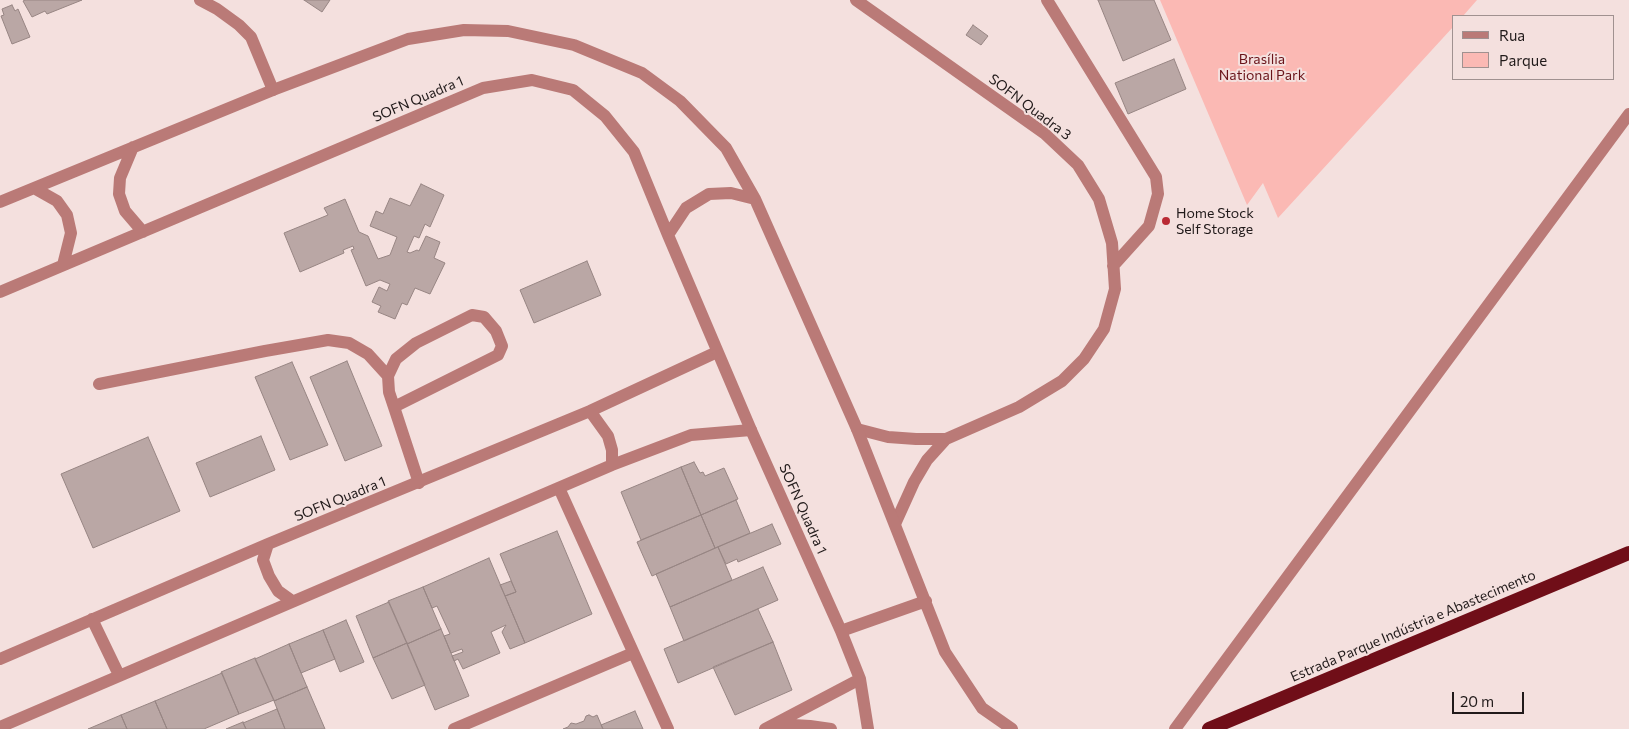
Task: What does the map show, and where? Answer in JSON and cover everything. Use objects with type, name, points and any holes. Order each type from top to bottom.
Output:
[{"type":"highway","name":"Estrada Parque Indústria e Abastecimento","points":[[1209,729],[1629,552]]},
{"type":"street","points":[[200,0],[217,8],[240,25],[251,37],[273,90]]},
{"type":"street","name":"SOFN Quadra 3","points":[[856,0],[1044,133],[1078,165],[1099,199],[1112,242],[1114,288],[1104,328],[1084,359],[1062,381],[1019,407],[946,439],[888,437],[857,429]]},
{"type":"street","points":[[1047,0],[1156,177],[1158,194],[1149,226],[1113,266]]},
{"type":"street","points":[[0,202],[273,90],[408,39],[464,30],[508,31],[574,45],[642,73],[680,101],[726,148],[755,199],[857,429],[945,652],[982,708],[1012,729]]},
{"type":"street","name":"SOFN Quadra 1","points":[[0,292],[483,88],[532,80],[573,90],[605,116],[634,152],[717,352],[842,631],[860,679],[868,729]]},
{"type":"street","points":[[1175,729],[1629,114]]},
{"type":"street","points":[[133,147],[120,178],[119,194],[125,211],[143,232]]},
{"type":"street","points":[[34,188],[57,201],[67,215],[71,233],[63,266]]},
{"type":"street","points":[[668,235],[686,208],[709,194],[731,193],[755,199]]},
{"type":"street","points":[[394,407],[498,355],[502,346],[496,331],[484,317],[472,314],[416,343],[396,359],[388,376],[394,407],[418,483]]},
{"type":"street","points":[[99,384],[328,340],[349,343],[368,354],[388,376]]},
{"type":"street","name":"SOFN Quadra 1","points":[[0,659],[268,544],[590,411],[717,352]]},
{"type":"street","points":[[590,411],[608,436],[612,450],[612,465]]},
{"type":"street","points":[[0,727],[612,465],[691,436],[751,430]]},
{"type":"street","name":"SOFN Quadra 3","points":[[895,524],[914,482],[927,460],[946,439]]},
{"type":"street","points":[[559,488],[668,729]]},
{"type":"street","points":[[268,544],[263,560],[269,576],[278,591],[292,601]]},
{"type":"street","points":[[842,631],[926,601]]},
{"type":"street","points":[[92,620],[119,675]]},
{"type":"street","points":[[454,729],[633,653]]},
{"type":"street","points":[[771,726],[860,679]]},
{"type":"street","points":[[771,726],[810,726],[831,729]]},
{"type":"green space","name":"Brasília National Park","points":[[1160,0],[1477,0],[1464,15],[1452,15],[1452,28],[1278,218],[1263,183],[1247,205]]},
{"type":"building","points":[[82,0],[47,14],[45,11],[32,17],[23,1]]},
{"type":"building","points":[[304,0],[330,0],[322,12]]},
{"type":"building","points":[[1098,0],[1154,0],[1171,40],[1123,61]]},
{"type":"building","points":[[12,5],[15,11],[18,9],[30,37],[12,44],[1,16],[4,15],[2,9]]},
{"type":"building","points":[[973,25],[988,36],[981,45],[966,35]]},
{"type":"building","points":[[1174,59],[1186,89],[1128,114],[1115,83]]},
{"type":"building","points":[[421,184],[444,195],[430,227],[425,224],[419,238],[414,236],[407,252],[419,251],[426,236],[440,242],[434,258],[445,263],[430,294],[415,288],[407,305],[402,303],[395,319],[378,312],[381,306],[372,302],[379,287],[387,291],[390,284],[380,280],[366,286],[351,250],[354,249],[353,246],[343,250],[344,253],[300,272],[284,233],[328,215],[324,208],[345,199],[359,232],[368,236],[378,259],[390,255],[397,237],[370,226],[376,211],[383,214],[390,198],[410,206]]},
{"type":"building","points":[[587,261],[601,295],[534,323],[520,290]]},
{"type":"building","points":[[347,361],[382,446],[345,461],[310,377]]},
{"type":"building","points":[[292,362],[328,445],[290,460],[255,377]]},
{"type":"building","points":[[261,436],[275,470],[210,497],[196,463]]},
{"type":"building","points":[[148,437],[180,511],[93,548],[61,474]]},
{"type":"building","points":[[694,462],[700,473],[703,472],[705,476],[724,468],[738,499],[701,515],[681,467]]},
{"type":"building","points":[[681,467],[701,515],[641,540],[621,492]]},
{"type":"building","points":[[736,500],[750,533],[715,548],[701,515]]},
{"type":"building","points":[[701,515],[715,548],[652,576],[637,542]]},
{"type":"building","points":[[772,524],[781,544],[738,562],[737,559],[726,564],[718,547]]},
{"type":"building","points":[[557,531],[592,614],[525,643],[505,596],[516,592],[500,554]]},
{"type":"building","points":[[718,547],[732,580],[670,607],[656,574]]},
{"type":"building","points":[[489,558],[525,643],[510,649],[502,632],[506,625],[491,632],[500,653],[463,669],[458,659],[454,661],[452,656],[463,652],[462,649],[451,653],[444,636],[450,634],[437,606],[432,608],[423,587]]},
{"type":"building","points":[[763,567],[778,600],[684,641],[670,607]]},
{"type":"building","points":[[511,581],[516,592],[505,596],[500,585]]},
{"type":"building","points":[[423,587],[441,629],[407,644],[388,601]]},
{"type":"building","points":[[389,602],[407,643],[373,658],[356,616]]},
{"type":"building","points":[[758,609],[773,642],[678,683],[664,649]]},
{"type":"building","points":[[346,620],[364,662],[340,672],[323,630]]},
{"type":"building","points":[[441,629],[469,696],[435,710],[407,644]]},
{"type":"building","points":[[323,630],[335,659],[301,673],[289,644]]},
{"type":"building","points":[[773,642],[792,690],[735,715],[713,667]]},
{"type":"building","points":[[407,643],[425,685],[392,699],[373,658]]},
{"type":"building","points":[[289,644],[307,687],[274,701],[255,659]]},
{"type":"building","points":[[255,658],[274,700],[239,714],[221,672]]},
{"type":"building","points":[[222,673],[239,714],[204,729],[167,729],[155,701]]},
{"type":"building","points":[[307,687],[325,729],[285,729],[274,701]]},
{"type":"building","points":[[155,701],[167,729],[127,729],[121,715]]},
{"type":"building","points":[[277,709],[285,729],[246,729],[243,723]]},
{"type":"building","points":[[635,711],[643,729],[603,729],[601,725]]},
{"type":"building","points":[[121,715],[127,729],[88,729]]},
{"type":"building","points":[[597,715],[603,729],[563,729],[571,723],[576,724],[584,721],[586,716],[593,717]]},
{"type":"building","points":[[243,722],[246,729],[226,729]]},
{"type":"place","name":"Home Stock Self Storage","points":[[1166,221]]}]
